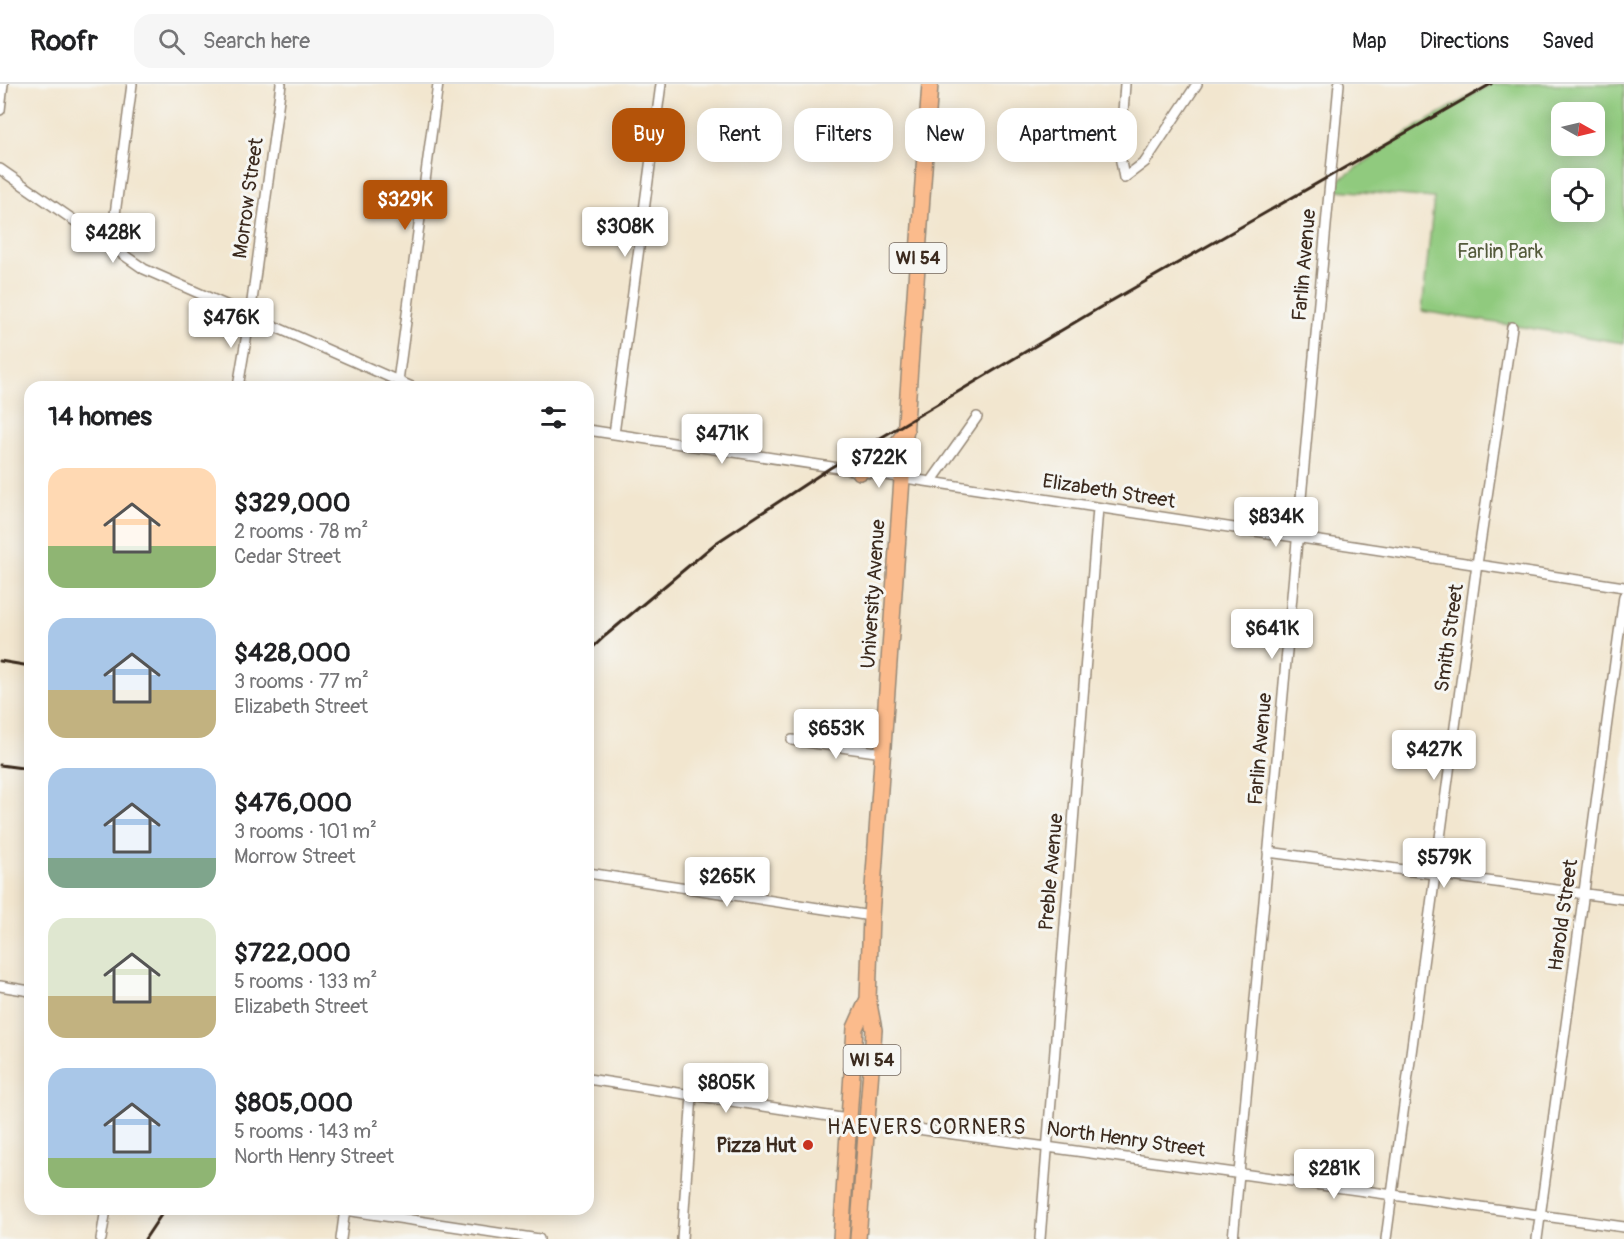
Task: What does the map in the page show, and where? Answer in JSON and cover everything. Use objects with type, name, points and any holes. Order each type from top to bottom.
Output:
[{"type":"main road","name":"University Avenue","points":[[858,1239],[874,1030],[868,999],[871,916],[930,84]]},
{"type":"main road","points":[[860,472],[891,453],[906,431]]},
{"type":"main road","name":"University Avenue","points":[[841,1239],[855,1028],[868,999]]},
{"type":"street","points":[[0,110],[3,84]]},
{"type":"street","points":[[111,245],[132,84]]},
{"type":"street","name":"Morrow Street","points":[[239,381],[281,84]]},
{"type":"street","points":[[0,169],[144,269],[398,381],[438,84]]},
{"type":"street","points":[[614,435],[661,84]]},
{"type":"street","points":[[1125,84],[1120,156],[1124,178],[1145,162],[1197,84]]},
{"type":"street","name":"Farlin Avenue","points":[[1233,1239],[1340,84]]},
{"type":"street","name":"Smith Street","points":[[1386,1239],[1477,565],[1512,327]]},
{"type":"street","points":[[931,483],[976,417]]},
{"type":"street","name":"Elizabeth Street","points":[[594,431],[1624,587]]},
{"type":"street","name":"Preble Avenue","points":[[1040,1239],[1098,508]]},
{"type":"street","name":"Harold Street","points":[[1538,1239],[1624,596]]},
{"type":"street","points":[[792,740],[883,753]]},
{"type":"street","points":[[1268,852],[1624,899]]},
{"type":"street","points":[[594,874],[871,916]]},
{"type":"street","points":[[0,986],[24,990]]},
{"type":"street","name":"North Henry Street","points":[[594,1081],[867,1122],[1624,1227]]},
{"type":"street","points":[[682,1239],[692,1095]]},
{"type":"street","points":[[101,1239],[105,1215]]},
{"type":"street","points":[[340,1239],[344,1215]]},
{"type":"street","points":[[384,1215],[539,1239]]},
{"type":"green space","name":"Farlin Park","points":[[1491,84],[1624,84],[1624,343],[1422,311],[1434,198],[1338,190],[1339,180],[1415,128]]},
{"type":"railway","points":[[594,646],[716,543],[830,468],[1099,308],[1491,84]]},
{"type":"railway","points":[[0,661],[24,665]]},
{"type":"railway","points":[[0,765],[24,768]]},
{"type":"railway","points":[[145,1239],[161,1215]]},
{"type":"place","name":"Pizza Hut","points":[[808,1145]]},
{"type":"district","name":"HAEVERS CORNERS","points":[[927,1127]]}]
